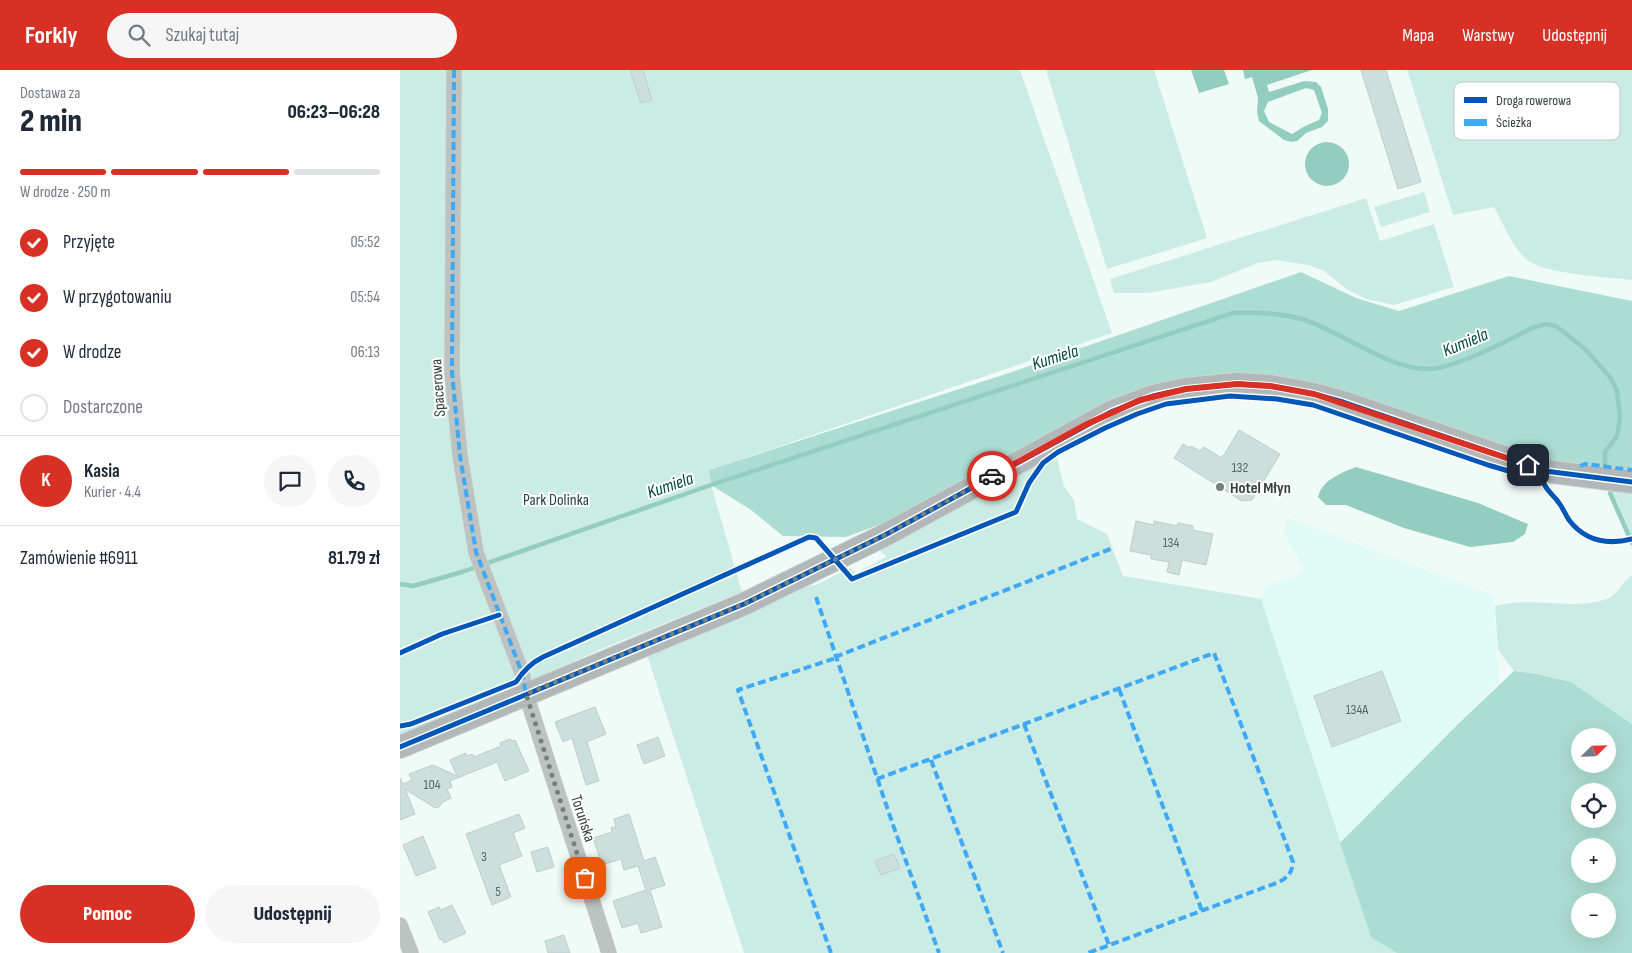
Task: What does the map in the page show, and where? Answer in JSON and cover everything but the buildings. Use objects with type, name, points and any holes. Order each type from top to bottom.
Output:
[{"type":"street","name":"Spacerowa","points":[[454,70],[452,372],[460,456],[476,552],[522,673],[526,694]]},
{"type":"street","points":[[400,747],[744,604],[885,535],[1113,411],[1140,400],[1175,390],[1246,384],[1270,386],[1314,394],[1545,471],[1629,481]]},
{"type":"street","name":"Toruńska","points":[[526,694],[609,953]]},
{"type":"street","points":[[400,925],[411,953]]},
{"type":"shaded area","points":[[1191,70],[1224,70],[1229,84],[1199,93]]},
{"type":"shaded area","points":[[1243,70],[1312,70],[1267,85],[1269,92],[1304,81],[1316,82],[1321,87],[1328,109],[1328,121],[1322,127],[1306,133],[1297,141],[1284,140],[1259,121],[1257,112],[1258,98],[1252,77],[1245,79]],"holes":[[[1306,88],[1314,90],[1322,113],[1319,120],[1292,134],[1269,122],[1264,111],[1268,102]]]},
{"type":"shaded area","points":[[1323,142],[1331,142],[1343,148],[1349,164],[1343,180],[1331,186],[1323,186],[1311,180],[1305,168],[1305,160],[1311,148]]},
{"type":"shaded area","points":[[1301,272],[1356,298],[1399,311],[1509,276],[1632,301],[1632,474],[1583,469],[1205,377],[900,517],[846,537],[783,536],[751,510],[711,485],[709,470],[1012,372]]},
{"type":"shaded area","points":[[1356,467],[1478,503],[1528,524],[1525,534],[1513,542],[1470,547],[1404,528],[1346,505],[1326,505],[1318,497],[1320,491],[1328,482]]},
{"type":"shaded area","points":[[1288,518],[1493,595],[1499,682],[1340,843],[1261,599],[1266,586],[1296,576],[1305,570],[1283,532]]},
{"type":"shaded area","points":[[1514,671],[1571,682],[1632,724],[1632,953],[1397,953],[1371,937],[1340,843],[1458,724]]},
{"type":"green space","name":"Park Dolinka","points":[[400,70],[1020,70],[1112,333],[710,470],[711,485],[742,592],[601,649],[400,739]]},
{"type":"green space","points":[[1046,70],[1154,70],[1207,238],[1107,269]]},
{"type":"green space","points":[[1407,70],[1632,70],[1632,280],[1564,272],[1538,266],[1530,262],[1514,244],[1494,207],[1453,215]]},
{"type":"green space","points":[[1424,192],[1430,212],[1381,227],[1374,207]]},
{"type":"green space","points":[[1366,198],[1380,241],[1434,224],[1454,287],[1394,305],[1366,299],[1348,290],[1324,271],[1308,265],[1276,260],[1258,263],[1211,282],[1148,293],[1114,293],[1110,279]]},
{"type":"green space","points":[[1055,451],[1064,486],[1074,500],[1077,519],[1107,534],[1123,576],[1261,599],[1371,936],[1397,953],[744,953],[647,655],[802,587],[816,585],[850,568],[856,573],[886,557],[878,548]]},
{"type":"green space","points":[[1609,488],[1632,490],[1632,543],[1625,531]]},
{"type":"green space","points":[[1632,575],[1632,724],[1571,682],[1514,671],[1498,650],[1495,606],[1523,602],[1579,604],[1607,599]]},
{"type":"waterway","name":"Kumiela","points":[[400,584],[413,586],[462,572],[711,485],[1233,313],[1269,314],[1305,320],[1383,358],[1415,368],[1429,369],[1439,368],[1466,359],[1532,328],[1545,324],[1556,326],[1585,349],[1610,377],[1617,391],[1620,417],[1617,436],[1605,452],[1605,465]]},
{"type":"waterway","name":"Kumiela","points":[[1610,493],[1632,543]]},
{"type":"marked path","points":[[454,70],[452,372],[460,456],[476,552],[522,673],[526,694]]},
{"type":"marked path","points":[[1580,466],[1585,464],[1632,470]]},
{"type":"marked path","points":[[835,657],[1113,548]]},
{"type":"marked path","points":[[816,597],[893,825],[939,953]]},
{"type":"marked path","points":[[877,779],[1214,653],[1293,862],[1291,872],[1279,882],[1088,953]]},
{"type":"marked path","points":[[831,953],[738,690],[836,658]]},
{"type":"marked path","points":[[1119,689],[1202,911]]},
{"type":"marked path","points":[[1024,724],[1109,945]]},
{"type":"marked path","points":[[931,760],[1003,953]]},
{"type":"cycle path","points":[[400,747],[744,604],[885,535],[1113,411],[1153,396],[1186,389],[1237,384],[1270,386],[1314,394],[1343,402],[1545,471],[1632,482]]},
{"type":"cycle path","points":[[400,726],[411,724],[516,682],[521,674],[543,657],[809,537],[816,538],[852,579],[1016,512],[1029,483],[1043,463],[1058,452],[1105,428],[1166,404],[1230,396],[1277,399],[1313,405],[1488,465],[1543,481],[1569,520],[1582,533],[1598,540],[1614,542],[1632,539]]},
{"type":"cycle path","points":[[400,653],[442,634],[499,615]]},
{"type":"way so far","points":[[585,878],[526,694],[702,623],[785,585],[885,535],[992,476]]},
{"type":"place","name":"Hotel Młyn","points":[[1220,487]]},
{"type":"route","points":[[992,476],[1087,424],[1140,400],[1175,390],[1237,384],[1270,386],[1314,394],[1343,402],[1528,465]]}]
